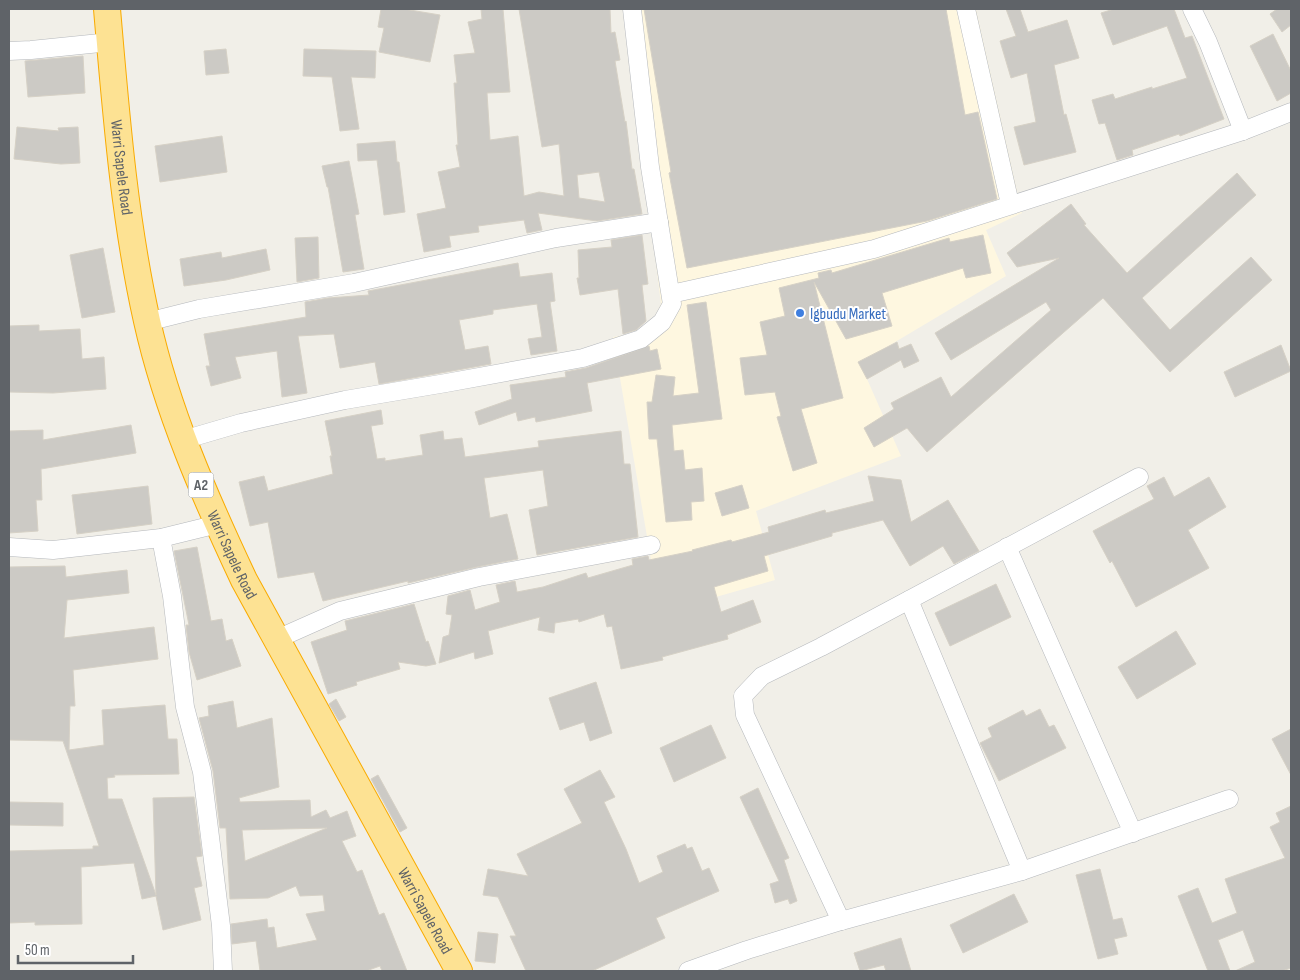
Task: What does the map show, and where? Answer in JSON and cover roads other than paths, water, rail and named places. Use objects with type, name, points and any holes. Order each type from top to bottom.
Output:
[{"type":"highway","name":"Warri Sapele Road","points":[[107,9],[124,191],[147,322],[167,394],[183,440],[244,580],[459,971]]},
{"type":"street","points":[[183,440],[241,423],[345,400],[583,358],[641,339],[662,322],[672,304],[650,167],[632,9]]},
{"type":"street","points":[[966,9],[1010,204]]},
{"type":"street","points":[[1192,9],[1208,42],[1244,131]]},
{"type":"street","points":[[9,51],[110,42]]},
{"type":"street","points":[[671,294],[874,249],[1010,204],[1244,131],[1291,112]]},
{"type":"street","points":[[147,322],[199,309],[354,283],[556,238],[659,222]]},
{"type":"street","points":[[841,921],[745,716],[743,696],[762,676],[821,647],[1139,477]]},
{"type":"street","points":[[9,547],[53,550],[161,538],[218,524]]},
{"type":"street","points":[[161,538],[172,596],[185,707],[202,772],[221,926],[223,971]]},
{"type":"street","points":[[277,639],[340,611],[479,577],[651,545]]},
{"type":"street","points":[[1007,547],[1133,833]]},
{"type":"street","points":[[909,600],[1022,871]]},
{"type":"street","points":[[688,971],[747,950],[841,921],[1022,871],[1229,799]]},
{"type":"place","name":"Igbudu Market","points":[[800,313]]}]
